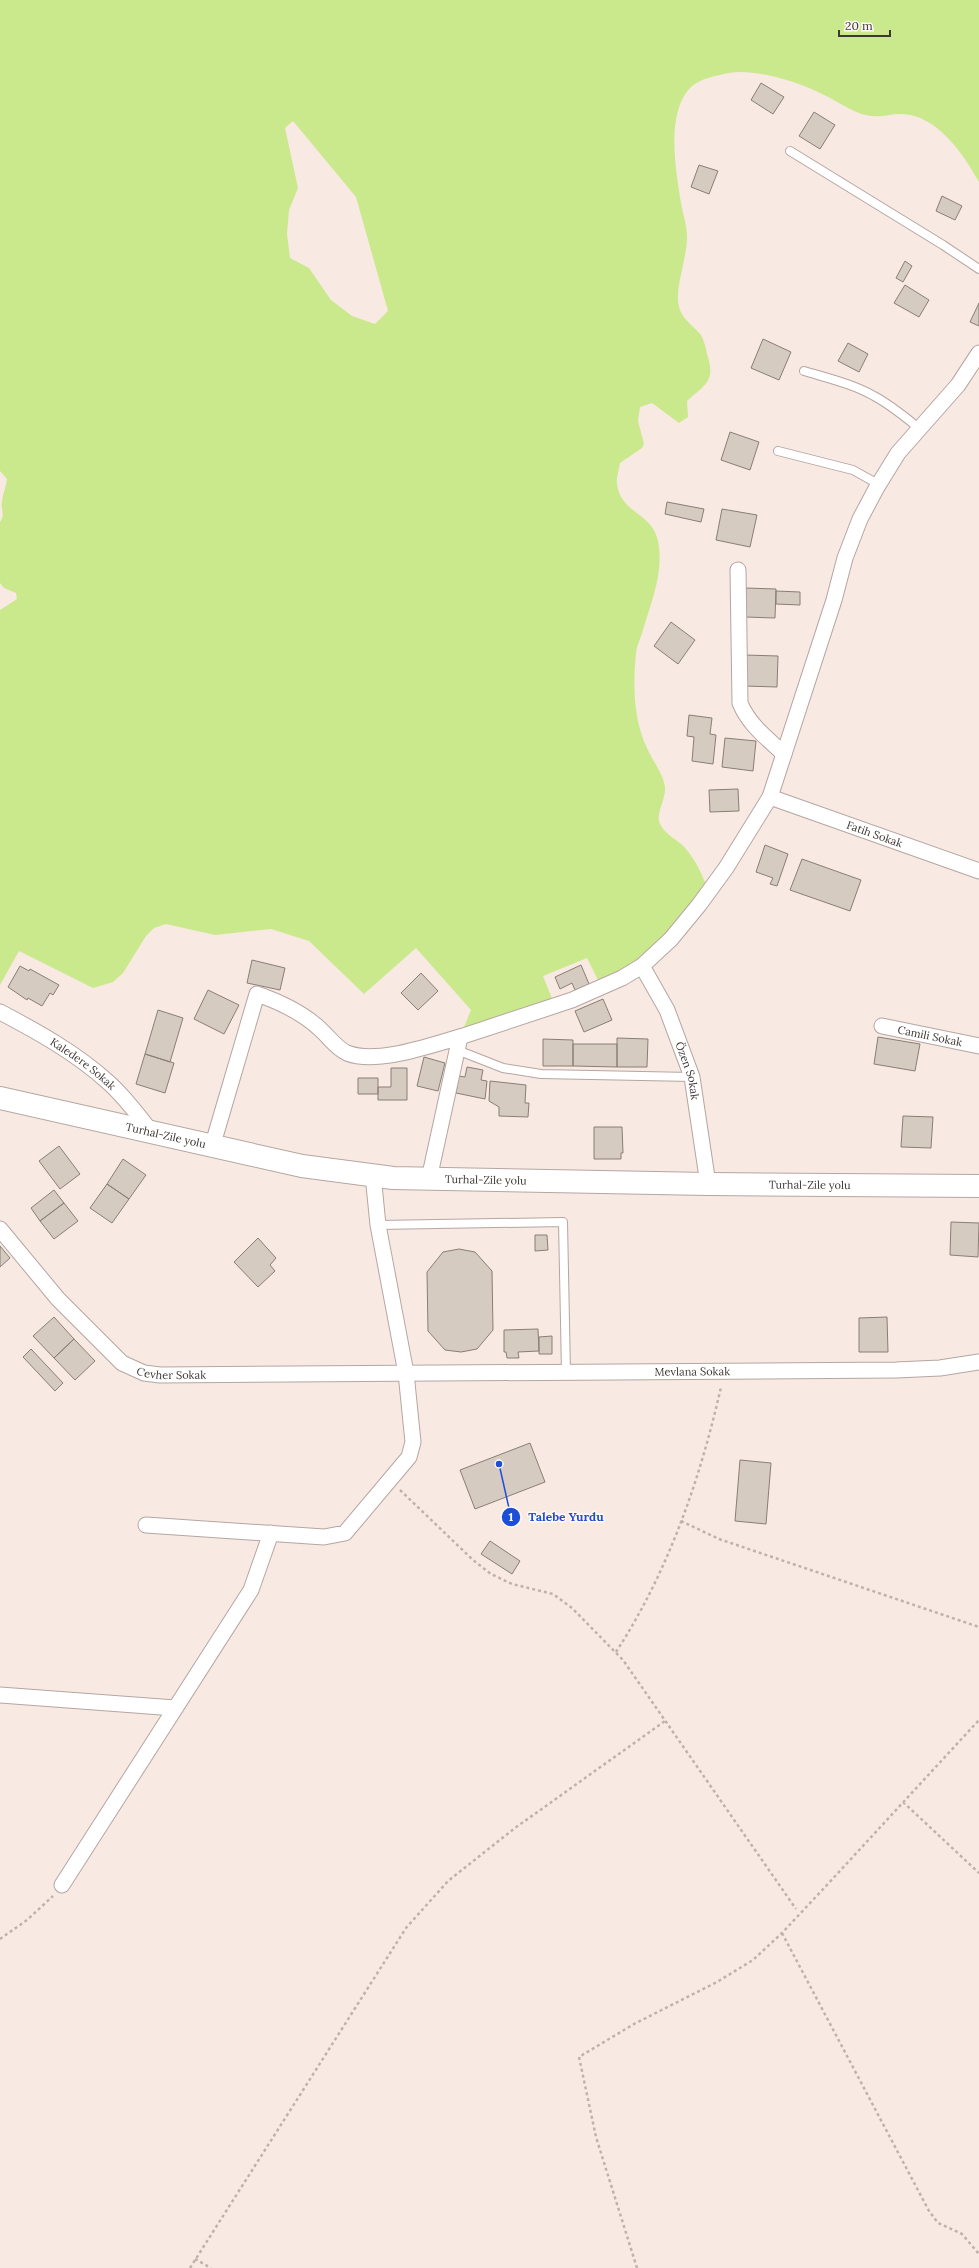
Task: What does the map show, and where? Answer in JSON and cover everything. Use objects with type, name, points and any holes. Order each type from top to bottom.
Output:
[{"type":"main road","name":"Turhal-Zile yolu","points":[[0,1098],[152,1134],[302,1166],[373,1175],[429,1179],[708,1184],[979,1186]]},
{"type":"street","points":[[212,1147],[257,994],[281,1002],[302,1015],[320,1029],[335,1045],[346,1052],[356,1056],[389,1054],[459,1043],[602,988],[642,966],[671,939],[699,905],[726,868],[770,797],[834,600],[845,558],[860,520],[878,484],[898,453],[958,385],[979,353]]},
{"type":"street","points":[[738,570],[740,702],[745,715],[754,726],[784,754]]},
{"type":"street","name":"Fatih Sokak","points":[[770,797],[979,871]]},
{"type":"street","name":"Özen Sokak","points":[[642,966],[667,1010],[692,1077],[708,1184]]},
{"type":"street","name":"Kaledere Sokak","points":[[0,1012],[50,1039],[88,1064],[129,1104],[152,1134]]},
{"type":"street","name":"Camili Sokak","points":[[882,1026],[979,1046]]},
{"type":"street","points":[[429,1179],[459,1043]]},
{"type":"street","points":[[146,1525],[324,1537],[345,1533],[409,1457],[413,1442],[406,1372],[378,1225],[373,1175]]},
{"type":"street","name":"Cevher Sokak","points":[[0,1229],[58,1299],[122,1363],[139,1372],[160,1375],[406,1372]]},
{"type":"street","name":"Mevlana Sokak","points":[[406,1372],[896,1370],[940,1368],[979,1362]]},
{"type":"street","points":[[62,1885],[250,1590],[271,1533]]},
{"type":"street","points":[[0,1695],[174,1708]]},
{"type":"lane","points":[[790,151],[943,245],[979,269]]},
{"type":"lane","points":[[804,371],[873,395],[895,409],[920,429]]},
{"type":"lane","points":[[778,451],[853,470],[878,484]]},
{"type":"lane","points":[[459,1043],[503,1068],[541,1074],[692,1077]]},
{"type":"lane","points":[[378,1225],[564,1222],[566,1372]]},
{"type":"path","points":[[616,1652],[649,1594],[681,1521],[708,1445],[725,1371]]},
{"type":"path","points":[[390,1480],[473,1560],[491,1574],[512,1584],[553,1594],[572,1608],[616,1652],[666,1721],[796,1908]]},
{"type":"path","points":[[681,1521],[719,1539],[979,1628]]},
{"type":"path","points":[[637,2268],[596,2137],[579,2057],[634,2024],[729,1975],[753,1960],[782,1933],[979,1720]]},
{"type":"path","points":[[190,2268],[406,1928],[454,1876],[515,1828],[666,1721]]},
{"type":"path","points":[[903,1802],[979,1873]]},
{"type":"path","points":[[0,1939],[45,1905],[62,1885]]},
{"type":"path","points":[[782,1933],[929,2211],[938,2223],[962,2234],[979,2254]]},
{"type":"path","points":[[195,2259],[211,2268]]},
{"type":"green space","points":[[0,0],[979,0],[979,182],[965,159],[946,136],[936,127],[911,115],[866,115],[852,110],[805,86],[779,78],[740,72],[714,76],[694,84],[683,98],[675,127],[674,143],[677,175],[687,237],[678,300],[683,316],[703,339],[710,363],[710,376],[704,386],[687,401],[688,417],[679,423],[652,403],[640,407],[638,421],[644,444],[642,448],[620,463],[617,484],[624,501],[630,508],[650,524],[655,531],[658,541],[658,575],[637,650],[634,689],[642,737],[660,772],[665,787],[659,820],[666,832],[690,854],[709,892],[671,939],[602,988],[587,958],[543,976],[555,1006],[460,1037],[471,1010],[416,948],[364,994],[309,941],[271,929],[215,935],[166,924],[154,928],[146,936],[123,973],[113,982],[93,988],[19,951],[0,985],[0,610],[17,599],[16,593],[4,588],[0,583],[0,522],[3,516],[2,504],[7,479],[0,471]],"holes":[[[293,121],[356,197],[388,311],[375,324],[352,316],[331,300],[309,268],[290,258],[287,234],[289,210],[298,188],[285,128]]]},
{"type":"building","points":[[761,83],[784,97],[773,114],[751,100]]},
{"type":"building","points":[[814,112],[835,125],[820,149],[799,136]]},
{"type":"building","points":[[699,165],[718,171],[709,194],[691,187]]},
{"type":"building","points":[[942,196],[962,206],[955,220],[936,211]]},
{"type":"building","points":[[905,261],[912,266],[903,282],[896,278]]},
{"type":"building","points":[[905,285],[929,300],[919,317],[894,303]]},
{"type":"building","points":[[979,303],[979,326],[970,322]]},
{"type":"building","points":[[763,339],[791,352],[779,380],[751,368]]},
{"type":"building","points":[[848,343],[868,354],[859,372],[838,361]]},
{"type":"building","points":[[730,432],[759,442],[750,470],[721,460]]},
{"type":"building","points":[[667,502],[704,509],[701,522],[665,514]]},
{"type":"building","points":[[722,509],[757,515],[750,547],[716,540]]},
{"type":"building","points":[[746,588],[776,589],[775,618],[745,617]]},
{"type":"building","points":[[776,591],[800,592],[800,605],[776,604]]},
{"type":"building","points":[[671,622],[695,640],[678,664],[654,646]]},
{"type":"building","points":[[745,655],[778,656],[777,687],[744,686]]},
{"type":"building","points":[[689,715],[712,718],[710,734],[716,735],[713,764],[692,761],[694,737],[687,736]]},
{"type":"building","points":[[725,738],[756,741],[753,771],[722,767]]},
{"type":"building","points":[[738,789],[739,811],[710,812],[709,790]]},
{"type":"building","points":[[765,845],[788,854],[777,886],[770,884],[773,878],[756,872]]},
{"type":"building","points":[[802,859],[861,880],[850,911],[790,890]]},
{"type":"building","points":[[252,960],[285,968],[280,990],[247,983]]},
{"type":"building","points":[[581,965],[589,984],[575,990],[572,983],[560,989],[555,977]]},
{"type":"building","points":[[20,966],[29,971],[30,969],[59,985],[53,995],[50,993],[42,1006],[28,998],[27,1000],[8,987]]},
{"type":"building","points":[[421,973],[438,991],[418,1010],[401,993]]},
{"type":"building","points":[[208,990],[239,1005],[224,1034],[194,1019]]},
{"type":"building","points":[[603,999],[612,1020],[584,1032],[575,1011]]},
{"type":"building","points":[[158,1010],[183,1018],[170,1062],[145,1054]]},
{"type":"building","points":[[878,1037],[920,1044],[915,1071],[874,1064]]},
{"type":"building","points":[[617,1038],[648,1039],[647,1067],[617,1067]]},
{"type":"building","points":[[543,1039],[573,1040],[573,1066],[543,1066]]},
{"type":"building","points":[[573,1044],[617,1044],[617,1067],[573,1066]]},
{"type":"building","points":[[145,1054],[174,1063],[165,1093],[136,1084]]},
{"type":"building","points":[[424,1057],[445,1063],[438,1091],[417,1086]]},
{"type":"building","points":[[467,1067],[483,1070],[481,1080],[487,1081],[485,1099],[456,1093],[459,1076],[465,1077]]},
{"type":"building","points":[[391,1068],[407,1068],[407,1100],[378,1100],[378,1087],[391,1087]]},
{"type":"building","points":[[358,1078],[378,1078],[378,1094],[358,1094]]},
{"type":"building","points":[[490,1081],[526,1085],[525,1103],[529,1103],[528,1117],[499,1116],[499,1107],[489,1101]]},
{"type":"building","points":[[903,1116],[933,1117],[931,1148],[901,1147]]},
{"type":"building","points":[[594,1127],[622,1127],[623,1153],[621,1153],[621,1159],[594,1159]]},
{"type":"building","points":[[59,1146],[80,1174],[60,1189],[39,1161]]},
{"type":"building","points":[[123,1159],[146,1175],[129,1199],[107,1184]]},
{"type":"building","points":[[107,1184],[129,1199],[112,1223],[90,1208]]},
{"type":"building","points":[[54,1190],[64,1203],[40,1221],[31,1208]]},
{"type":"building","points":[[64,1203],[78,1221],[54,1239],[40,1221]]},
{"type":"building","points":[[951,1222],[979,1223],[978,1257],[950,1255]]},
{"type":"building","points":[[535,1235],[547,1235],[548,1250],[535,1251]]},
{"type":"building","points":[[258,1238],[276,1258],[270,1265],[275,1271],[258,1287],[234,1262]]},
{"type":"building","points":[[0,1246],[10,1258],[0,1267]]},
{"type":"building","points":[[459,1249],[475,1252],[492,1271],[493,1330],[477,1349],[461,1352],[445,1350],[428,1331],[427,1272],[443,1252]]},
{"type":"building","points":[[54,1317],[74,1339],[54,1358],[33,1336]]},
{"type":"building","points":[[887,1317],[888,1352],[859,1352],[859,1318]]},
{"type":"building","points":[[538,1329],[539,1351],[518,1352],[519,1358],[507,1358],[506,1352],[504,1352],[504,1330]]},
{"type":"building","points":[[552,1336],[552,1354],[539,1354],[539,1337]]},
{"type":"building","points":[[74,1339],[95,1361],[75,1380],[54,1358]]},
{"type":"building","points":[[31,1349],[63,1383],[55,1391],[23,1357]]},
{"type":"building","points":[[530,1443],[545,1482],[475,1509],[460,1470]]},
{"type":"building","points":[[740,1460],[771,1463],[766,1524],[735,1521]]},
{"type":"building","points":[[490,1541],[520,1561],[512,1574],[481,1554]]},
{"type":"place","name":"Talebe Yurdu","points":[[499,1464]]}]
